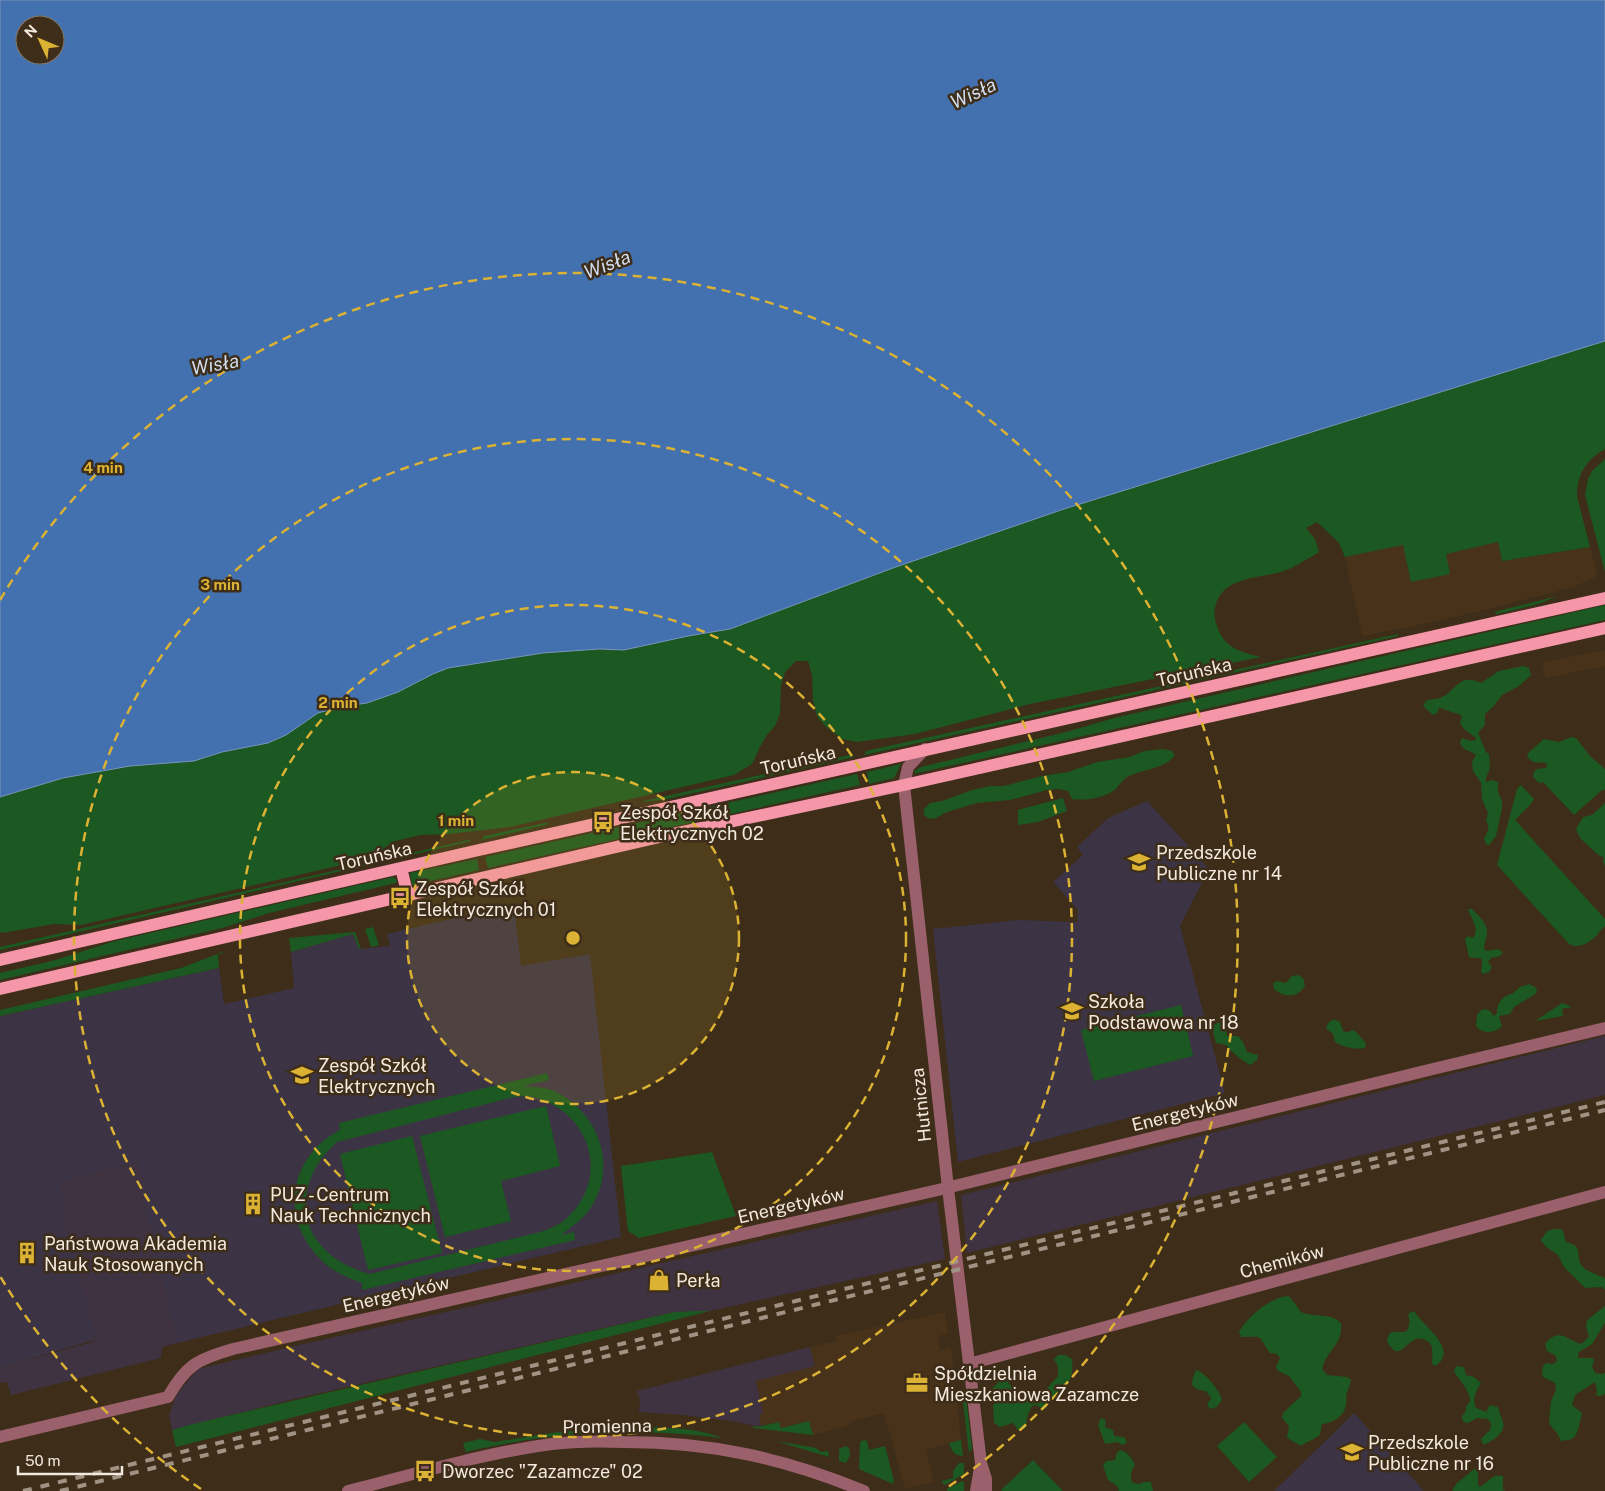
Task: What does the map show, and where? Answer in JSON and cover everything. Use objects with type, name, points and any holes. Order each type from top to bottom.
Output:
[{"type":"main road","name":"Toruńska","points":[[0,960],[925,749],[1605,598]]},
{"type":"main road","points":[[0,990],[677,833],[904,785],[1605,628]]},
{"type":"main road","points":[[401,868],[408,896]]},
{"type":"street","name":"Hutnicza","points":[[925,749],[908,767],[904,785],[948,1188],[986,1491]]},
{"type":"street","name":"Energetyków","points":[[0,1437],[168,1397],[181,1375],[188,1368],[202,1359],[233,1349],[948,1188],[1605,1028]]},
{"type":"street","name":"Chemików","points":[[969,1364],[1605,1192]]},
{"type":"street","name":"Promienna","points":[[348,1491],[492,1454],[553,1444],[593,1441],[667,1443],[730,1450],[801,1467],[864,1491]]},
{"type":"street","name":"Hutnicza","points":[[976,1491],[981,1463]]},
{"type":"shaded area","points":[[1498,542],[1503,561],[1590,547],[1597,576],[1574,587],[1492,608],[1362,636],[1345,557],[1403,544],[1412,581],[1450,574],[1445,554]]},
{"type":"shaded area","points":[[1605,650],[1605,666],[1545,678],[1542,662]]},
{"type":"shaded area","name":"Szkoła Podstawowa nr 18","points":[[1147,801],[1209,869],[1180,926],[1225,1093],[958,1162],[933,929],[1018,920],[1077,922],[1078,910],[1053,882],[1083,855],[1077,847],[1108,818]]},
{"type":"shaded area","name":"Zespół Szkół Elektrycznych","points":[[514,904],[521,966],[590,954],[621,1237],[177,1343],[142,1197],[147,1195],[138,1162],[60,1183],[69,1213],[63,1214],[95,1336],[94,1340],[0,1368],[0,1016],[219,968],[224,1004],[294,988],[291,952],[353,934],[359,949],[390,946],[387,934]]},
{"type":"shaded area","points":[[1605,1036],[1605,1095],[967,1253],[961,1195]]},
{"type":"shaded area","points":[[139,1162],[147,1196],[142,1197],[177,1343],[162,1347],[161,1358],[11,1395],[7,1382],[0,1383],[0,1368],[92,1342],[95,1338],[63,1214],[69,1212],[60,1183]]},
{"type":"shaded area","points":[[937,1201],[945,1259],[710,1311],[673,1312],[294,1399],[172,1430],[169,1415],[177,1394],[198,1369]]},
{"type":"shaded area","points":[[945,1312],[948,1333],[937,1337],[940,1350],[951,1347],[961,1440],[926,1450],[934,1482],[905,1489],[884,1413],[850,1422],[851,1425],[813,1435],[809,1421],[781,1428],[779,1422],[761,1426],[758,1415],[763,1413],[756,1380],[815,1366],[810,1347],[836,1341],[835,1336]]},
{"type":"shaded area","points":[[810,1347],[815,1366],[756,1381],[763,1413],[759,1415],[761,1427],[683,1415],[639,1412],[640,1400],[637,1391]]},
{"type":"shaded area","name":"Przedszkole Publiczne nr 16","points":[[1354,1413],[1424,1491],[1274,1491]]},
{"type":"green space","points":[[0,0],[1605,0],[1605,449],[1588,462],[1581,474],[1577,488],[1577,496],[1590,547],[1502,561],[1498,542],[1446,554],[1450,574],[1411,582],[1403,545],[1345,557],[1339,543],[1317,522],[1306,528],[1315,539],[1319,552],[1286,570],[1236,583],[1228,587],[1217,601],[1215,619],[1224,639],[1240,651],[1261,657],[1030,704],[915,734],[857,742],[842,739],[825,726],[817,716],[813,700],[812,675],[808,661],[796,661],[785,672],[781,686],[780,714],[775,726],[767,735],[752,764],[734,775],[510,827],[449,834],[420,835],[392,842],[372,858],[81,925],[54,924],[0,932]]},
{"type":"green space","points":[[1605,459],[1605,572],[1585,495],[1588,479],[1592,471]]},
{"type":"green space","points":[[1558,596],[1538,604],[1497,614],[1494,612]]},
{"type":"green space","points":[[1605,605],[1605,620],[917,773],[913,772],[921,767],[1066,732],[1114,718]]},
{"type":"green space","points":[[1398,634],[1398,636],[864,755],[866,751]]},
{"type":"green space","points":[[1523,666],[1529,668],[1531,675],[1519,686],[1502,695],[1485,714],[1485,725],[1478,733],[1486,752],[1489,754],[1490,768],[1486,782],[1493,780],[1498,782],[1498,792],[1502,801],[1496,836],[1489,845],[1486,844],[1484,839],[1488,828],[1486,821],[1488,813],[1482,799],[1481,783],[1473,771],[1472,762],[1476,755],[1463,748],[1460,743],[1462,738],[1470,741],[1476,740],[1476,738],[1462,726],[1460,723],[1462,717],[1459,714],[1439,708],[1437,713],[1433,715],[1423,706],[1426,701],[1440,698],[1463,681],[1474,680],[1481,683],[1499,671]]},
{"type":"green space","points":[[1571,737],[1576,738],[1590,756],[1605,769],[1605,790],[1602,790],[1574,815],[1543,782],[1539,783],[1534,778],[1533,774],[1536,769],[1546,768],[1547,763],[1533,762],[1527,757],[1529,752],[1544,739],[1559,742]]},
{"type":"green space","points":[[1163,749],[1172,751],[1175,755],[1165,764],[1127,777],[1116,789],[1101,797],[1083,800],[1072,799],[1068,791],[1059,789],[1047,790],[1010,800],[977,803],[947,812],[934,819],[924,815],[924,809],[930,803],[942,801],[972,790],[990,786],[1004,786],[1042,776],[1068,772],[1097,762],[1130,757],[1144,751]]},
{"type":"green space","points":[[850,755],[854,757],[662,800],[639,802]]},
{"type":"green space","points":[[901,764],[894,778],[869,784],[867,772]]},
{"type":"green space","points":[[857,774],[860,785],[488,868],[485,857]]},
{"type":"green space","points":[[1521,785],[1534,799],[1515,820],[1605,919],[1605,926],[1598,934],[1581,946],[1569,944],[1497,865],[1517,789]]},
{"type":"green space","points":[[1063,798],[1067,811],[1038,822],[1018,825],[1018,810]]},
{"type":"green space","points":[[1605,803],[1605,866],[1604,858],[1580,838],[1576,829],[1583,817],[1592,815]]},
{"type":"green space","points":[[549,822],[546,825],[481,840],[484,836]]},
{"type":"green space","points":[[468,840],[472,841],[0,950],[0,947]]},
{"type":"green space","points":[[477,859],[479,870],[412,885],[410,873]]},
{"type":"green space","points":[[393,877],[397,880],[396,883],[269,913],[222,928],[0,980],[0,973],[52,961],[115,941]]},
{"type":"green space","points":[[1468,909],[1472,909],[1486,926],[1487,935],[1484,949],[1487,951],[1498,949],[1503,952],[1500,956],[1491,958],[1488,962],[1492,967],[1489,972],[1483,974],[1481,971],[1482,960],[1469,957],[1465,939],[1468,936],[1473,938],[1476,930]]},
{"type":"green space","points":[[373,927],[379,945],[371,947],[365,929]]},
{"type":"green space","points":[[355,932],[361,949],[359,949],[353,934],[291,952],[289,938]]},
{"type":"green space","points":[[223,952],[218,955],[219,968],[0,1016],[0,1010],[181,968]]},
{"type":"green space","points":[[1298,975],[1303,978],[1305,985],[1299,992],[1287,995],[1274,989],[1273,983],[1278,981],[1286,983],[1292,976]]},
{"type":"green space","points":[[1529,984],[1535,987],[1537,991],[1534,995],[1514,1007],[1510,1014],[1499,1016],[1502,1026],[1493,1031],[1485,1032],[1476,1026],[1477,1015],[1481,1010],[1489,1010],[1494,1016],[1503,998],[1512,994],[1520,987]]},
{"type":"green space","points":[[1562,1003],[1572,1007],[1562,1009],[1563,1016],[1535,1021]]},
{"type":"green space","points":[[1181,1005],[1193,1056],[1094,1081],[1081,1030]]},
{"type":"green space","points":[[1334,1019],[1340,1022],[1343,1031],[1354,1030],[1366,1043],[1365,1048],[1349,1048],[1335,1042],[1333,1034],[1326,1028],[1329,1022]]},
{"type":"green space","points":[[1220,1022],[1226,1029],[1227,1036],[1238,1036],[1247,1052],[1258,1055],[1257,1060],[1250,1065],[1226,1045],[1216,1043],[1212,1028]]},
{"type":"green space","points":[[547,1073],[549,1080],[523,1086],[552,1090],[571,1102],[584,1114],[600,1143],[603,1177],[590,1209],[580,1220],[561,1235],[574,1232],[575,1240],[362,1290],[362,1283],[331,1268],[308,1245],[299,1227],[295,1209],[295,1190],[300,1173],[309,1156],[323,1142],[340,1130],[339,1123]],"holes":[[[528,1096],[549,1103],[566,1114],[579,1128],[587,1145],[591,1163],[589,1182],[581,1201],[567,1218],[559,1224],[544,1231],[370,1274],[334,1258],[321,1246],[312,1232],[307,1216],[306,1199],[310,1181],[321,1159],[337,1142],[514,1097]]]},
{"type":"green space","points":[[546,1106],[560,1166],[501,1181],[511,1221],[445,1237],[420,1136]]},
{"type":"green space","points":[[412,1136],[442,1253],[368,1270],[340,1154]]},
{"type":"green space","points":[[712,1152],[736,1216],[639,1238],[628,1231],[621,1166]]},
{"type":"green space","points":[[1561,1229],[1566,1242],[1576,1246],[1580,1263],[1583,1267],[1605,1278],[1605,1290],[1602,1287],[1585,1288],[1564,1267],[1558,1255],[1545,1246],[1541,1240],[1547,1231]]},
{"type":"green space","points":[[1286,1296],[1290,1297],[1301,1312],[1332,1317],[1341,1323],[1340,1337],[1327,1356],[1322,1369],[1327,1375],[1347,1377],[1351,1380],[1343,1413],[1333,1421],[1322,1424],[1319,1436],[1301,1446],[1287,1438],[1289,1426],[1282,1418],[1283,1413],[1301,1396],[1301,1392],[1289,1376],[1278,1371],[1276,1367],[1280,1358],[1277,1354],[1270,1353],[1261,1339],[1257,1337],[1241,1337],[1239,1332],[1247,1320],[1259,1310],[1273,1301]]},
{"type":"green space","points":[[1605,1306],[1605,1323],[1592,1344],[1579,1352],[1578,1358],[1593,1358],[1592,1366],[1595,1373],[1605,1373],[1605,1394],[1596,1395],[1595,1382],[1575,1395],[1572,1405],[1582,1413],[1579,1426],[1574,1438],[1561,1441],[1550,1425],[1549,1420],[1551,1401],[1556,1390],[1555,1383],[1543,1377],[1542,1373],[1546,1363],[1554,1364],[1557,1360],[1555,1355],[1547,1351],[1545,1344],[1550,1339],[1559,1335],[1581,1344],[1589,1337],[1586,1327],[1587,1320]]},
{"type":"green space","points":[[710,1311],[176,1447],[172,1430],[193,1424],[674,1312]]},
{"type":"green space","points":[[1413,1311],[1432,1331],[1442,1346],[1444,1353],[1442,1360],[1435,1366],[1432,1364],[1431,1345],[1425,1340],[1416,1339],[1398,1351],[1394,1350],[1387,1341],[1391,1332],[1406,1332],[1409,1323],[1408,1314]]},
{"type":"green space","points":[[1058,1355],[1065,1355],[1072,1359],[1071,1377],[1064,1388],[1045,1409],[1035,1405],[1032,1406],[1025,1429],[1018,1430],[1013,1423],[1000,1427],[994,1423],[993,1406],[995,1399],[991,1395],[992,1389],[1000,1380],[1007,1381],[1019,1396],[1041,1395],[1058,1376],[1058,1367],[1054,1359]]},
{"type":"green space","points":[[1456,1366],[1464,1367],[1466,1375],[1474,1377],[1481,1383],[1475,1395],[1474,1402],[1476,1408],[1486,1412],[1490,1405],[1498,1407],[1502,1418],[1503,1426],[1500,1434],[1494,1440],[1483,1445],[1481,1439],[1490,1430],[1491,1424],[1488,1419],[1477,1418],[1466,1423],[1462,1420],[1466,1406],[1470,1402],[1470,1397],[1454,1371]]},
{"type":"green space","points":[[1196,1370],[1212,1382],[1219,1392],[1222,1400],[1217,1407],[1210,1409],[1207,1405],[1211,1398],[1206,1391],[1196,1389],[1192,1385]]},
{"type":"green space","points":[[962,1394],[966,1397],[972,1448],[969,1453]]},
{"type":"green space","points":[[1101,1418],[1106,1420],[1105,1427],[1113,1430],[1114,1436],[1124,1437],[1127,1442],[1123,1445],[1117,1442],[1105,1444],[1098,1425]]},
{"type":"green space","points":[[809,1421],[813,1435],[753,1428],[753,1426],[761,1427],[779,1422],[781,1428]]},
{"type":"green space","points":[[1244,1422],[1277,1457],[1249,1482],[1217,1446]]},
{"type":"green space","points":[[650,1427],[680,1429],[722,1438],[655,1433],[593,1433],[531,1439],[466,1452],[463,1443],[480,1439],[495,1442],[558,1432]]},
{"type":"green space","points":[[864,1440],[867,1441],[869,1450],[885,1446],[894,1481],[893,1484],[859,1469],[860,1443]]},
{"type":"green space","points":[[961,1440],[963,1456],[957,1455],[949,1443]]},
{"type":"green space","points":[[776,1441],[816,1448],[821,1452],[828,1451],[829,1457]]},
{"type":"green space","points":[[846,1446],[849,1448],[850,1455],[846,1463],[839,1461],[839,1449]]},
{"type":"green space","points":[[1121,1450],[1130,1456],[1135,1465],[1131,1474],[1133,1483],[1151,1482],[1153,1491],[1119,1491],[1117,1486],[1108,1480],[1103,1466],[1106,1461],[1115,1460],[1117,1452]]},
{"type":"green space","points":[[1033,1460],[1063,1491],[1001,1491],[1002,1489]]},
{"type":"green space","points":[[959,1463],[964,1463],[964,1474],[945,1485],[943,1484],[942,1481],[953,1478],[953,1471]]},
{"type":"green space","points":[[1474,1469],[1477,1470],[1479,1487],[1499,1475],[1503,1476],[1503,1490],[1506,1491],[1452,1491],[1456,1484]]},
{"type":"green space","points":[[962,1481],[964,1482],[964,1491],[947,1491],[947,1489]]},
{"type":"water","name":"Wisła","points":[[0,0],[1605,0],[1605,341],[1064,509],[893,568],[730,629],[624,650],[599,649],[543,653],[448,668],[398,692],[367,703],[318,713],[286,735],[268,743],[222,752],[194,761],[130,766],[63,778],[0,797]]},
{"type":"railway","points":[[23,1491],[1605,1102]]},
{"type":"railway","points":[[60,1491],[1605,1110]]},
{"type":"place","name":"Zespół Szkół Elektrycznych 02","points":[[603,822]]},
{"type":"place","name":"Przedszkole Publiczne nr 14","points":[[1139,862]]},
{"type":"place","name":"Zespół Szkół Elektrycznych 01","points":[[400,898]]},
{"type":"place","name":"Szkoła Podstawowa nr 18","points":[[1072,1011]]},
{"type":"place","name":"Zespół Szkół Elektrycznych","points":[[302,1075]]},
{"type":"place","name":"PUZ - Centrum Nauk Technicznych","points":[[253,1204]]},
{"type":"place","name":"Państwowa Akademia Nauk Stosowanych","points":[[27,1253]]},
{"type":"place","name":"Perła","points":[[659,1280]]},
{"type":"place","name":"Spółdzielnia Mieszkaniowa Zazamcze","points":[[917,1383]]},
{"type":"place","name":"Przedszkole Publiczne nr 16","points":[[1352,1452]]},
{"type":"place","name":"Dworzec \"Zazamcze\" 02","points":[[425,1471]]}]
